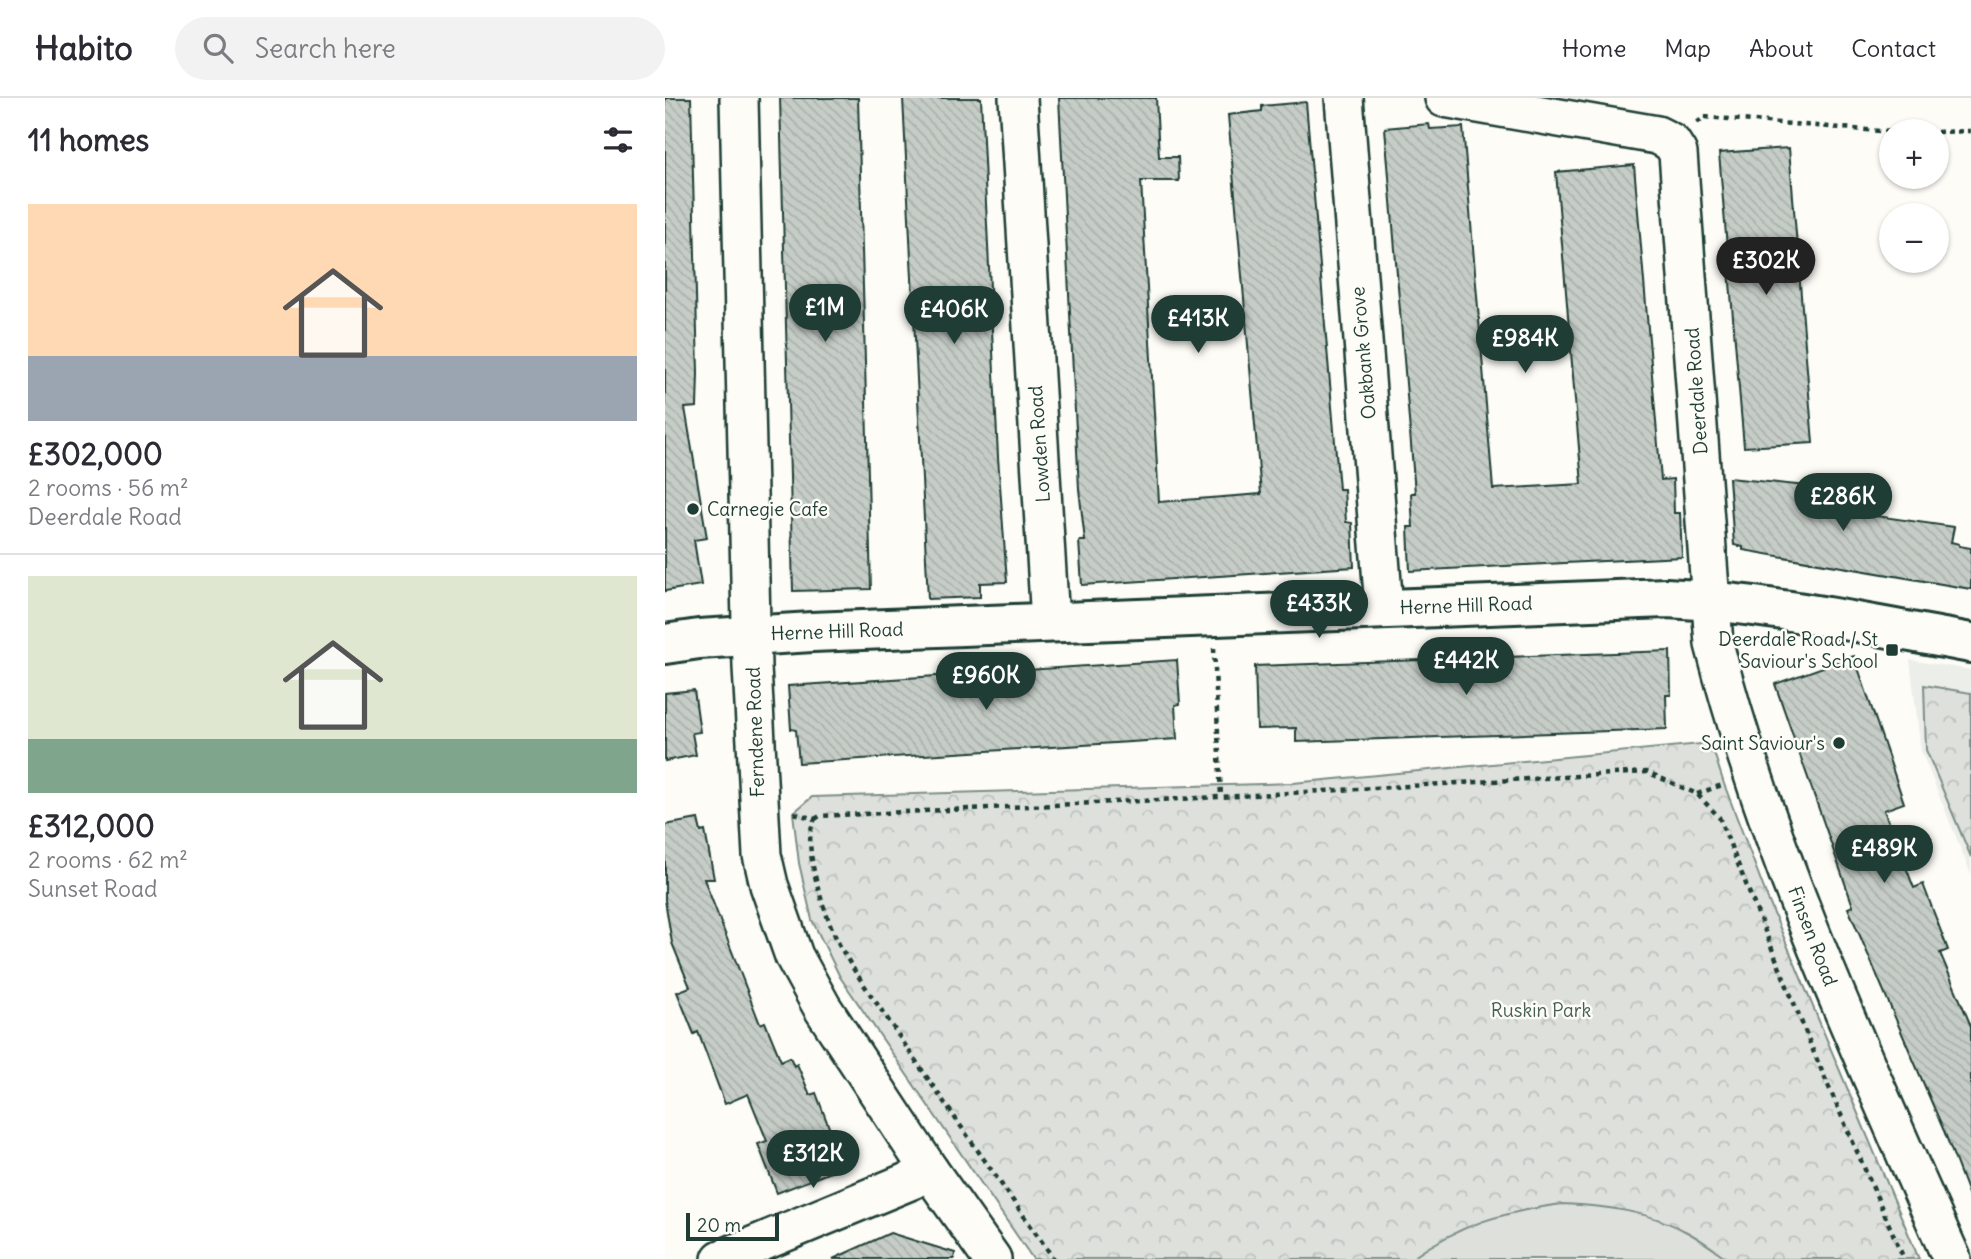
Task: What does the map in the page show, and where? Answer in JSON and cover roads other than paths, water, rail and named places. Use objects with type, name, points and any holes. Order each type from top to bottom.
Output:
[{"type":"street","name":"Ferndene Road","points":[[739,98],[752,635],[762,855],[772,894],[794,956],[822,1007],[929,1170],[992,1259]]},
{"type":"street","name":"Lowden Road","points":[[1018,98],[1050,622]]},
{"type":"street","name":"Oakbank Grove","points":[[1344,98],[1384,608]]},
{"type":"street","name":"Deerdale Road","points":[[1444,98],[1657,135],[1671,142],[1678,153],[1712,600]]},
{"type":"street","name":"Herne Hill Road","points":[[665,644],[752,635],[1666,598],[1712,600],[1971,643]]},
{"type":"street","name":"Finsen Road","points":[[1712,600],[1714,644],[1733,716],[1762,804],[1834,990],[1952,1259]]},
{"type":"street","points":[[721,1259],[912,1180],[929,1170]]},
{"type":"place","name":"Carnegie Cafe","points":[[693,509]]},
{"type":"place","name":"Deerdale Road / St Saviour's School","points":[[1892,650]]},
{"type":"place","name":"Saint Saviour's","points":[[1839,743]]},
{"type":"park label","name":"Ruskin Park","points":[[1541,1010]]}]
